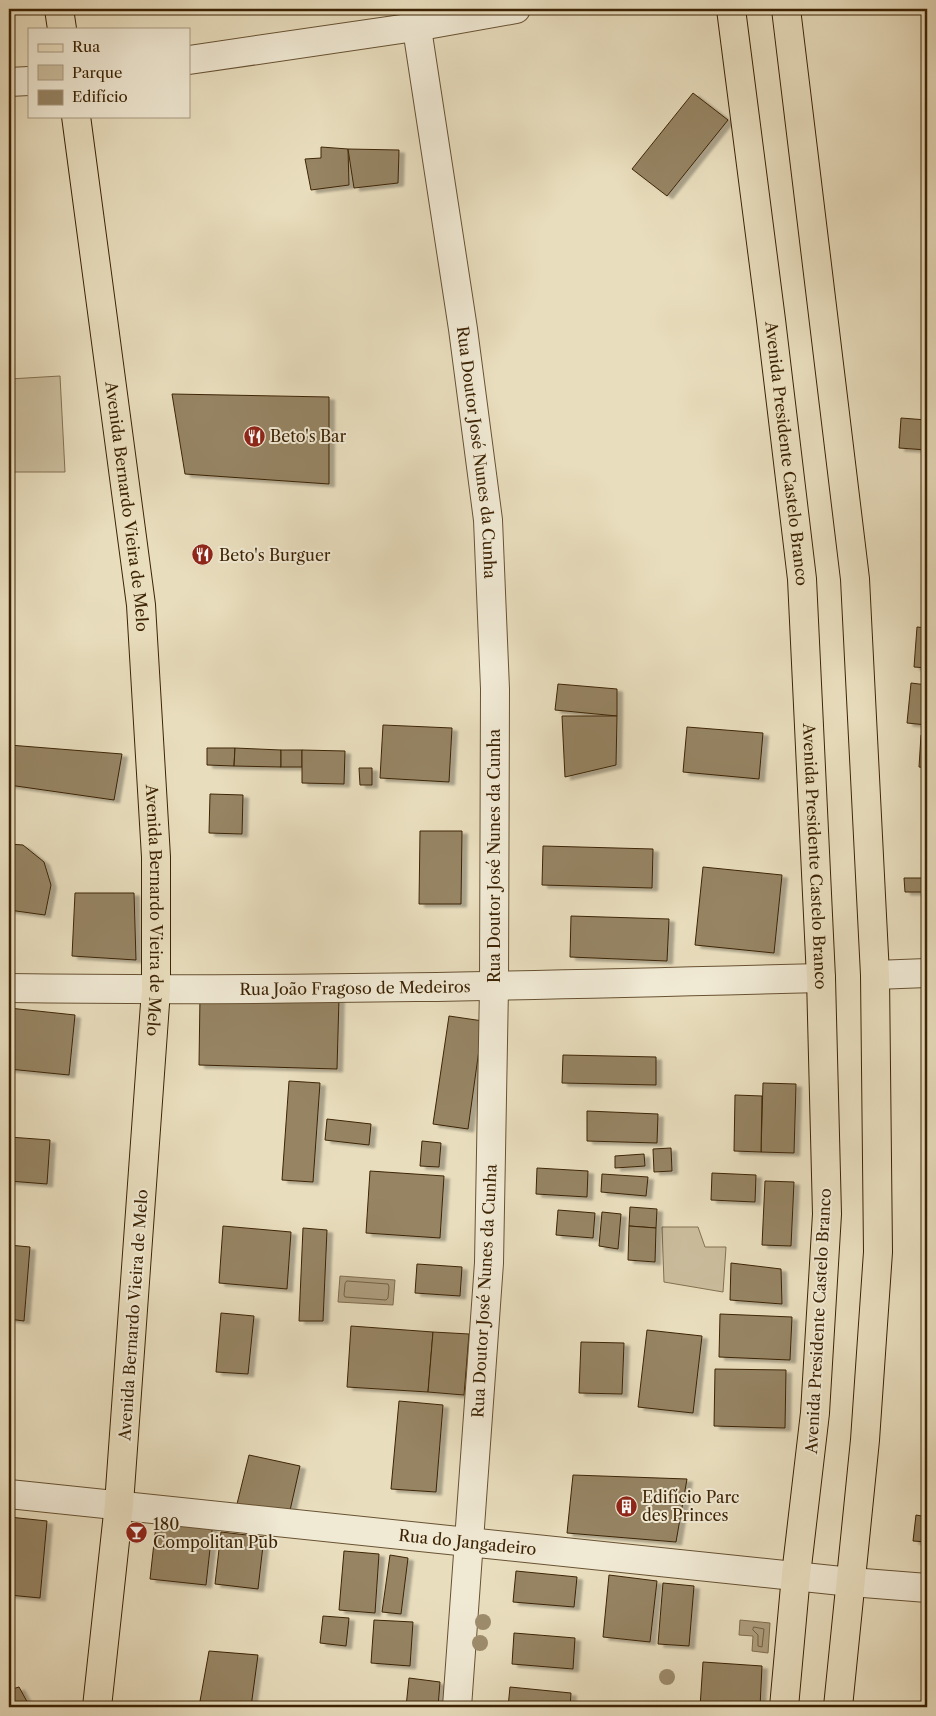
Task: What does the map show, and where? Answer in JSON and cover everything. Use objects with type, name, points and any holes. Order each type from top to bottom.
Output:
[{"type":"main road","points":[[59,9],[62,28]]},
{"type":"main road","name":"Avenida Presidente Castelo Branco","points":[[731,9],[802,579],[821,978],[827,1214],[815,1413],[796,1575],[784,1707]]},
{"type":"main road","points":[[786,9],[855,579],[875,975],[878,1252],[865,1440],[838,1707]]},
{"type":"main road","name":"Avenida Bernardo Vieira de Melo","points":[[76,118],[141,606],[156,857],[156,990],[119,1504],[97,1707]]},
{"type":"street","points":[[190,60],[414,18],[516,9]]},
{"type":"street","name":"Rua Doutor José Nunes da Cunha","points":[[414,18],[463,330],[488,520],[495,689],[494,987],[489,1263],[457,1707]]},
{"type":"street","points":[[9,82],[28,81]]},
{"type":"street","points":[[875,975],[927,973]]},
{"type":"street","name":"Rua João Fragoso de Medeiros","points":[[9,988],[156,990],[494,987],[821,978]]},
{"type":"street","name":"Rua do Jangadeiro","points":[[9,1494],[851,1582],[927,1588]]},
{"type":"green space","points":[[60,376],[65,472],[9,472],[9,379]]},
{"type":"green space","points":[[662,1227],[698,1227],[705,1247],[726,1247],[723,1292],[664,1282]]},
{"type":"water","points":[[340,1276],[395,1280],[393,1305],[338,1302]]},
{"type":"water","points":[[740,1620],[770,1623],[768,1653],[752,1651],[753,1636],[739,1635]]},
{"type":"building","points":[[693,93],[728,120],[667,196],[632,169]]},
{"type":"building","points":[[321,147],[348,149],[349,185],[311,190],[305,159],[321,158]]},
{"type":"building","points":[[348,149],[399,150],[398,183],[354,188]]},
{"type":"building","name":"Beto's Bar","points":[[172,394],[329,397],[329,484],[185,474]]},
{"type":"building","points":[[901,418],[927,420],[927,450],[899,448]]},
{"type":"building","points":[[917,627],[927,628],[927,668],[914,667]]},
{"type":"building","points":[[911,683],[927,685],[927,725],[907,723]]},
{"type":"building","points":[[558,684],[617,689],[617,716],[555,710]]},
{"type":"building","points":[[562,716],[617,716],[616,765],[565,777]]},
{"type":"building","points":[[383,725],[452,728],[449,782],[380,778]]},
{"type":"building","points":[[687,727],[763,733],[759,779],[683,772]]},
{"type":"building","points":[[921,735],[927,736],[927,768],[919,767]]},
{"type":"building","points":[[9,745],[122,754],[114,800],[9,785]]},
{"type":"building","points":[[207,748],[235,748],[234,766],[207,765]]},
{"type":"building","points":[[235,748],[281,750],[281,767],[234,766]]},
{"type":"building","points":[[281,750],[302,750],[302,767],[281,767]]},
{"type":"building","points":[[302,750],[345,751],[344,784],[302,783]]},
{"type":"building","points":[[359,768],[372,768],[372,785],[360,785]]},
{"type":"building","points":[[210,794],[243,795],[242,834],[209,833]]},
{"type":"building","points":[[420,831],[462,831],[461,904],[419,904]]},
{"type":"building","points":[[9,844],[23,845],[44,862],[51,885],[45,915],[9,910]]},
{"type":"building","points":[[543,846],[653,849],[652,888],[542,885]]},
{"type":"building","points":[[703,867],[782,875],[774,953],[695,945]]},
{"type":"building","points":[[904,878],[927,878],[927,892],[905,892]]},
{"type":"building","points":[[75,893],[134,893],[136,960],[72,956]]},
{"type":"building","points":[[571,916],[669,919],[667,961],[570,957]]},
{"type":"building","points":[[200,995],[339,998],[337,1069],[199,1065]]},
{"type":"building","points":[[9,1008],[75,1015],[69,1075],[9,1069]]},
{"type":"building","points":[[449,1016],[483,1021],[468,1129],[433,1124]]},
{"type":"building","points":[[563,1055],[656,1057],[656,1085],[562,1083]]},
{"type":"building","points":[[289,1081],[320,1083],[313,1182],[282,1180]]},
{"type":"building","points":[[763,1083],[796,1084],[794,1153],[761,1152]]},
{"type":"building","points":[[735,1095],[762,1096],[761,1152],[734,1151]]},
{"type":"building","points":[[587,1111],[658,1114],[657,1143],[587,1141]]},
{"type":"building","points":[[327,1119],[371,1124],[369,1145],[325,1140]]},
{"type":"building","points":[[9,1137],[50,1140],[47,1184],[9,1181]]},
{"type":"building","points":[[422,1141],[441,1143],[439,1167],[420,1166]]},
{"type":"building","points":[[671,1148],[672,1171],[654,1172],[653,1149]]},
{"type":"building","points":[[644,1154],[645,1166],[615,1168],[615,1156]]},
{"type":"building","points":[[537,1168],[588,1171],[587,1197],[536,1194]]},
{"type":"building","points":[[370,1171],[444,1176],[440,1238],[366,1233]]},
{"type":"building","points":[[712,1173],[756,1175],[755,1202],[711,1200]]},
{"type":"building","points":[[602,1174],[648,1177],[646,1196],[601,1192]]},
{"type":"building","points":[[765,1181],[794,1182],[791,1246],[762,1245]]},
{"type":"building","points":[[630,1207],[657,1209],[656,1228],[629,1226]]},
{"type":"building","points":[[558,1210],[595,1213],[593,1238],[556,1235]]},
{"type":"building","points":[[602,1212],[621,1214],[618,1249],[599,1246]]},
{"type":"building","points":[[223,1226],[291,1232],[287,1289],[219,1283]]},
{"type":"building","points":[[629,1226],[656,1228],[655,1262],[628,1260]]},
{"type":"building","points":[[303,1228],[327,1230],[323,1321],[299,1321]]},
{"type":"building","points":[[9,1245],[30,1247],[24,1321],[9,1319]]},
{"type":"building","points":[[731,1263],[781,1269],[782,1304],[730,1300]]},
{"type":"building","points":[[417,1264],[462,1267],[460,1296],[415,1293]]},
{"type":"building","points":[[221,1313],[254,1316],[248,1374],[216,1372]]},
{"type":"building","points":[[720,1314],[792,1317],[790,1360],[719,1357]]},
{"type":"building","points":[[351,1326],[433,1332],[428,1392],[347,1387]]},
{"type":"building","points":[[647,1330],[702,1336],[693,1413],[638,1407]]},
{"type":"building","points":[[433,1332],[469,1334],[464,1395],[428,1392]]},
{"type":"building","points":[[581,1342],[624,1343],[622,1394],[579,1393]]},
{"type":"building","points":[[715,1369],[786,1370],[785,1428],[714,1426]]},
{"type":"building","points":[[399,1401],[443,1405],[436,1492],[391,1489]]},
{"type":"building","points":[[249,1455],[300,1466],[289,1515],[237,1504]]},
{"type":"building","name":"Edifício Parc des Princes","points":[[573,1475],[687,1479],[676,1542],[567,1533]]},
{"type":"building","points":[[916,1515],[927,1517],[927,1542],[913,1541]]},
{"type":"building","points":[[157,1516],[213,1522],[206,1585],[150,1579]]},
{"type":"building","points":[[9,1517],[47,1521],[40,1598],[9,1595]]},
{"type":"building","points":[[221,1532],[264,1537],[258,1589],[215,1584]]},
{"type":"building","points":[[344,1551],[379,1554],[375,1613],[339,1610]]},
{"type":"building","points":[[390,1555],[408,1558],[401,1614],[382,1612]]},
{"type":"building","points":[[516,1571],[577,1577],[574,1607],[513,1602]]},
{"type":"building","points":[[609,1575],[657,1581],[650,1642],[603,1637]]},
{"type":"building","points":[[663,1583],[694,1586],[689,1646],[658,1644]]},
{"type":"building","points":[[323,1616],[349,1618],[346,1646],[320,1643]]},
{"type":"building","points":[[374,1620],[413,1622],[410,1666],[371,1663]]},
{"type":"building","points":[[514,1633],[575,1638],[573,1669],[512,1664]]},
{"type":"building","points":[[209,1651],[258,1655],[251,1707],[231,1707],[200,1701]]},
{"type":"building","points":[[703,1662],[762,1666],[760,1707],[700,1707]]},
{"type":"building","points":[[409,1678],[440,1682],[438,1707],[406,1707]]},
{"type":"building","points":[[19,1687],[30,1707],[9,1707],[9,1690]]},
{"type":"building","points":[[510,1687],[571,1693],[570,1707],[508,1707]]},
{"type":"place","name":"Beto's Bar","points":[[254,436]]},
{"type":"place","name":"Beto's Burguer","points":[[203,555]]},
{"type":"place","name":"Edifício Parc des Princes","points":[[626,1506]]},
{"type":"place","name":"180 Compolitan Pub","points":[[137,1533]]}]
